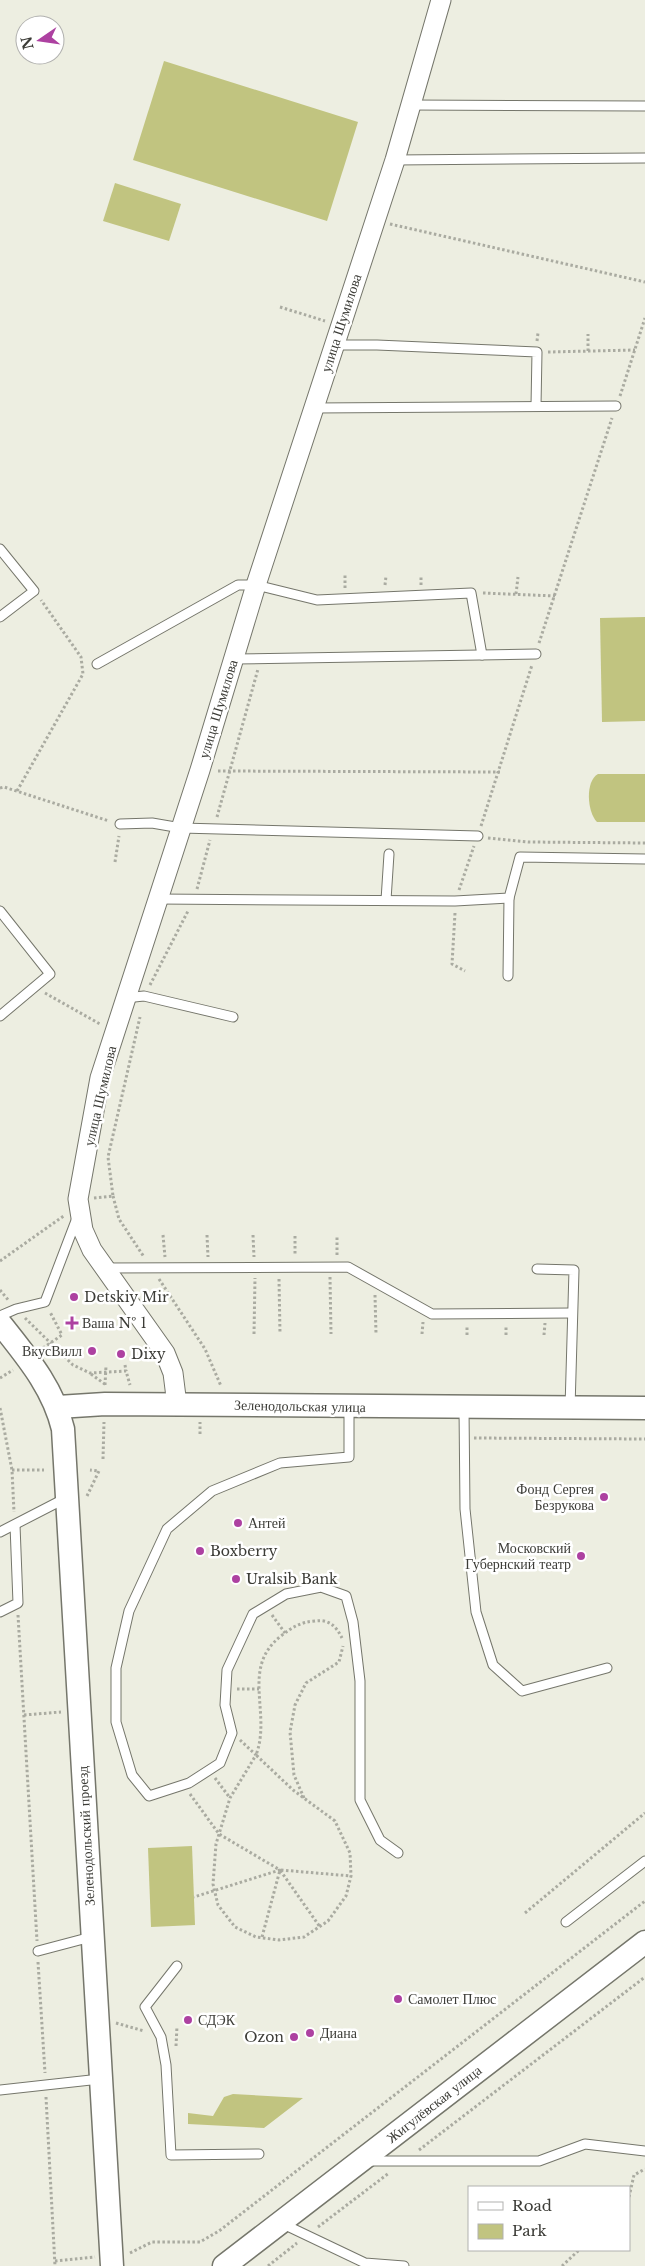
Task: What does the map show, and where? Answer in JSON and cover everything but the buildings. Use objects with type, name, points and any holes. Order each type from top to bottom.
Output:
[{"type":"street","name":"улица Шумилова","points":[[177,1405],[173,1373],[165,1353],[92,1250],[84,1230],[78,1199],[100,1078],[200,770],[256,585],[395,160],[441,0]]},
{"type":"street","points":[[8,1316],[58,1407]]},
{"type":"street","name":"Зеленодольская улица","points":[[58,1407],[105,1404],[645,1408]]},
{"type":"street","name":"Зеленодольский проезд","points":[[58,1407],[63,1429],[100,2079],[120,2260]]},
{"type":"street","name":"Жигулёвская улица","points":[[229,2264],[645,1942]]},
{"type":"lane","points":[[411,106],[645,106]]},
{"type":"lane","points":[[395,160],[645,158]]},
{"type":"lane","points":[[334,345],[537,352],[536,406]]},
{"type":"lane","points":[[314,408],[616,406]]},
{"type":"lane","points":[[0,549],[34,591],[0,617]]},
{"type":"lane","points":[[97,664],[238,585],[256,585],[317,600],[471,593],[482,655]]},
{"type":"lane","points":[[234,659],[261,657],[536,654]]},
{"type":"lane","points":[[120,824],[152,823],[181,828],[478,836]]},
{"type":"lane","points":[[386,900],[389,854]]},
{"type":"lane","points":[[508,976],[509,898],[520,857],[645,860]]},
{"type":"lane","points":[[157,899],[455,900],[509,898]]},
{"type":"lane","points":[[0,911],[50,974],[0,1016]]},
{"type":"lane","points":[[125,998],[144,996],[233,1017]]},
{"type":"lane","points":[[0,1316],[8,1316],[45,1302],[77,1218],[78,1199]]},
{"type":"lane","points":[[105,1268],[348,1266],[432,1314],[572,1313]]},
{"type":"lane","points":[[537,1269],[574,1270],[572,1395],[570,1408]]},
{"type":"lane","points":[[349,1406],[349,1457],[280,1463],[212,1491],[167,1529],[129,1611],[116,1668],[116,1722],[132,1775],[149,1796],[183,1785],[220,1763],[232,1733],[225,1705],[227,1670],[253,1614],[286,1594],[321,1587],[346,1596],[353,1622],[360,1681],[360,1800],[380,1840],[398,1853]]},
{"type":"lane","points":[[464,1407],[465,1509],[476,1612],[494,1666],[522,1690],[607,1668]]},
{"type":"lane","points":[[0,1532],[66,1498]]},
{"type":"lane","points":[[0,1612],[18,1602],[14,1525]]},
{"type":"lane","points":[[566,1922],[645,1861]]},
{"type":"lane","points":[[38,1951],[92,1937]]},
{"type":"lane","points":[[177,1966],[145,2007],[161,2037],[166,2065],[172,2155],[259,2154]]},
{"type":"lane","points":[[0,2090],[100,2079]]},
{"type":"lane","points":[[361,2161],[539,2160],[585,2144],[645,2152]]},
{"type":"lane","points":[[281,2223],[365,2263],[404,2266]]},
{"type":"path","points":[[374,221],[645,282]]},
{"type":"path","points":[[280,307],[340,326]]},
{"type":"path","points":[[465,971],[452,964],[455,900],[500,772],[536,654],[645,318]]},
{"type":"path","points":[[588,334],[588,351]]},
{"type":"path","points":[[537,352],[635,350]]},
{"type":"path","points":[[516,594],[518,577]]},
{"type":"path","points":[[17,791],[83,674],[81,657],[34,591]]},
{"type":"path","points":[[471,593],[555,596]]},
{"type":"path","points":[[222,1388],[205,1350],[119,1219],[113,1196],[108,1157],[144,996],[194,900],[261,657]]},
{"type":"path","points":[[200,770],[500,772]]},
{"type":"path","points":[[0,788],[17,791],[120,824],[114,862]]},
{"type":"path","points":[[478,836],[529,842],[645,843]]},
{"type":"path","points":[[34,987],[103,1025]]},
{"type":"path","points":[[78,1199],[113,1196]]},
{"type":"path","points":[[0,1261],[65,1214],[77,1218]]},
{"type":"path","points":[[163,1235],[166,1268]]},
{"type":"path","points":[[207,1235],[208,1268]]},
{"type":"path","points":[[253,1235],[255,1267],[254,1334]]},
{"type":"path","points":[[295,1236],[296,1267]]},
{"type":"path","points":[[331,1334],[333,1267],[337,1236]]},
{"type":"path","points":[[279,1267],[280,1334]]},
{"type":"path","points":[[374,1282],[376,1334]]},
{"type":"path","points":[[0,1290],[8,1316],[50,1343],[73,1365],[90,1373],[105,1386],[114,1386]]},
{"type":"path","points":[[43,1348],[62,1335],[45,1302]]},
{"type":"path","points":[[123,1387],[131,1388],[125,1365]]},
{"type":"path","points":[[105,1386],[106,1366]]},
{"type":"path","points":[[0,1378],[13,1370]]},
{"type":"path","points":[[90,1373],[126,1371]]},
{"type":"path","points":[[0,1408],[12,1470],[14,1525]]},
{"type":"path","points":[[103,1459],[104,1421]]},
{"type":"path","points":[[464,1438],[645,1439]]},
{"type":"path","points":[[12,1470],[44,1470]]},
{"type":"path","points":[[90,1470],[99,1471]]},
{"type":"path","points":[[18,1602],[55,2266]]},
{"type":"path","points":[[266,1606],[285,1633]]},
{"type":"path","points":[[232,1733],[256,1755],[304,1798],[334,1821],[350,1853],[351,1876],[346,1896],[328,1922],[304,1938],[279,1940],[262,1937],[235,1927],[218,1905],[213,1884],[219,1834],[230,1798],[256,1755],[262,1740],[259,1689],[260,1666],[273,1642],[295,1625],[316,1620],[328,1621],[337,1628],[344,1642],[339,1662],[306,1683],[295,1706],[290,1732],[294,1775],[304,1798]]},
{"type":"path","points":[[226,1689],[259,1689]]},
{"type":"path","points":[[209,1770],[230,1798]]},
{"type":"path","points":[[183,1785],[219,1834],[280,1870],[320,1927]]},
{"type":"path","points":[[524,1913],[645,1813]]},
{"type":"path","points":[[194,1898],[280,1870],[351,1876]]},
{"type":"path","points":[[262,1937],[280,1870]]},
{"type":"path","points":[[120,2260],[152,2242],[200,2242],[219,2231],[645,1902]]},
{"type":"path","points":[[268,2266],[645,1976]]},
{"type":"path","points":[[630,2193],[634,2175],[645,2169]]},
{"type":"path","points":[[562,2266],[577,2251]]},
{"type":"green space","points":[[164,61],[358,122],[327,221],[133,160]]},
{"type":"green space","points":[[115,183],[181,204],[169,241],[103,221]]},
{"type":"green space","points":[[645,617],[645,721],[602,722],[600,618]]},
{"type":"green space","points":[[598,774],[645,774],[645,822],[597,822],[589,804],[589,790],[591,783]]},
{"type":"green space","points":[[192,1846],[195,1925],[151,1927],[148,1848]]},
{"type":"green space","points":[[233,2094],[303,2098],[264,2128],[188,2124],[188,2113],[213,2116],[224,2097]]},
{"type":"place","name":"Detskiy Mir","points":[[74,1297]]},
{"type":"place","name":"Ваша № 1","points":[[72,1323]]},
{"type":"place","name":"ВкусВилл","points":[[92,1351]]},
{"type":"place","name":"Dixy","points":[[121,1354]]},
{"type":"place","name":"Фонд Сергея Безрукова","points":[[604,1497]]},
{"type":"place","name":"Антей","points":[[238,1523]]},
{"type":"place","name":"Boxberry","points":[[200,1551]]},
{"type":"place","name":"Московский Губернский театр","points":[[581,1556]]},
{"type":"place","name":"Uralsib Bank","points":[[236,1579]]},
{"type":"place","name":"Самолет Плюс","points":[[398,1999]]},
{"type":"place","name":"СДЭК","points":[[188,2020]]},
{"type":"place","name":"Диана","points":[[310,2033]]},
{"type":"place","name":"Ozon","points":[[294,2037]]}]
